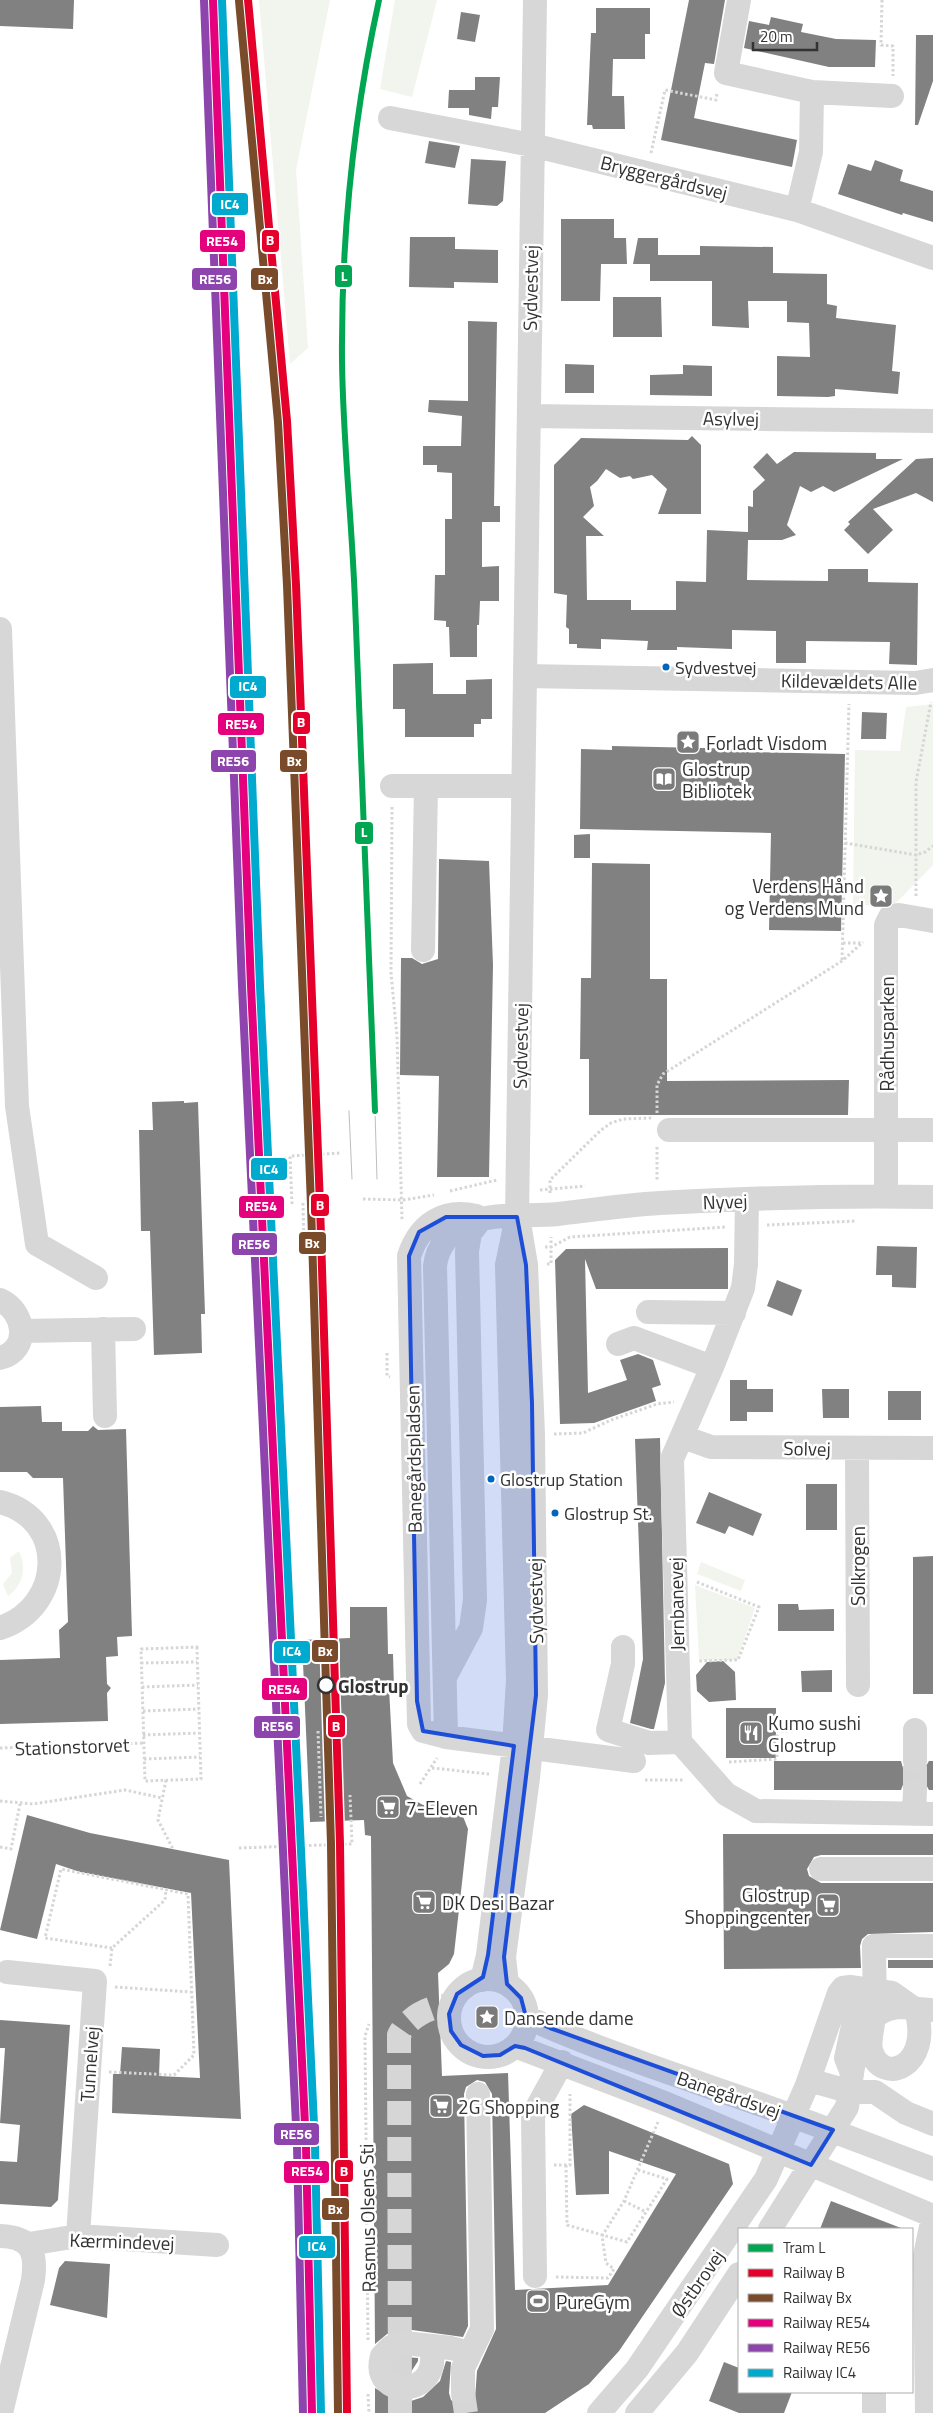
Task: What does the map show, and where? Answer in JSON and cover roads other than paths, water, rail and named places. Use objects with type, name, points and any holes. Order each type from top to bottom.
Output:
[{"type":"street","name":"Sydvestvej","points":[[495,1977],[504,1957],[522,1747],[518,1680],[507,1265],[517,1217],[518,1180],[535,0]]},
{"type":"street","points":[[739,0],[726,73],[812,92],[892,96]]},
{"type":"street","points":[[797,210],[811,152],[812,92]]},
{"type":"street","name":"Bryggergårdsvej","points":[[390,118],[532,145],[797,210],[933,258]]},
{"type":"street","name":"Asylvej","points":[[529,416],[933,421]]},
{"type":"street","points":[[0,629],[17,1106],[38,1244],[96,1278]]},
{"type":"street","name":"Kildevældets Alle","points":[[525,676],[931,681]]},
{"type":"street","points":[[392,786],[523,786]]},
{"type":"street","points":[[424,950],[426,786]]},
{"type":"street","name":"Rådhusparken","points":[[886,1196],[886,922],[890,917],[899,915],[923,919]]},
{"type":"street","points":[[661,1131],[933,1130]]},
{"type":"street","name":"Nyvej","points":[[517,1217],[658,1203],[886,1196],[933,1197]]},
{"type":"street","name":"Jernbanevej","points":[[680,1742],[672,1459],[683,1437],[734,1313],[746,1276],[747,1200]]},
{"type":"street","name":"Banegårdspladsen","points":[[517,1217],[482,1218],[464,1214],[446,1217],[430,1223],[419,1232],[409,1256],[417,1717],[423,1730],[446,1737],[522,1747],[635,1770]]},
{"type":"street","name":"Sydvestvej","points":[[495,1977],[488,1956],[510,1776],[522,1747],[536,1695],[533,1434],[526,1265],[517,1217]]},
{"type":"street","name":"Banegårdspladsen","points":[[446,1737],[435,1266],[438,1254],[446,1239],[466,1223],[482,1218]]},
{"type":"street","name":"Banegårdspladsen","points":[[446,1676],[471,1628],[474,1607],[467,1251],[470,1233],[482,1218]]},
{"type":"street","points":[[0,1300],[16,1311],[21,1321],[22,1331],[19,1342],[13,1351],[0,1358]]},
{"type":"street","points":[[648,1312],[734,1313]]},
{"type":"street","points":[[22,1331],[134,1328]]},
{"type":"street","points":[[103,1329],[105,1416]]},
{"type":"street","points":[[618,1344],[634,1338],[712,1367]]},
{"type":"street","name":"Solvej","points":[[683,1437],[711,1447],[933,1448]]},
{"type":"street","name":"Solkrogen","points":[[857,1448],[858,1684]]},
{"type":"street","points":[[0,1502],[19,1509],[38,1527],[44,1538],[50,1562],[49,1575],[40,1599],[23,1618],[0,1628]]},
{"type":"street","points":[[623,1646],[622,1664],[608,1730],[649,1743],[680,1742],[726,1794],[746,1807],[756,1810],[924,1814],[915,1790]]},
{"type":"street","points":[[915,1730],[915,1761]]},
{"type":"street","points":[[821,1869],[933,1869]]},
{"type":"street","points":[[852,2082],[846,2058],[861,1989],[892,1993],[924,2010],[930,2039],[923,2058],[905,2069],[893,2069],[876,2059],[872,2052],[870,2039],[873,2023],[874,1946],[933,1946]]},
{"type":"street","name":"Tunnelvej","points":[[6,1972],[95,1981],[78,2236]]},
{"type":"street","points":[[495,1977],[521,1998],[531,2019],[520,2047],[500,2055],[483,2056],[475,2054],[461,2045],[451,2031],[449,2014],[453,2001],[464,1988],[495,1977]]},
{"type":"street","name":"Østbrovej","points":[[599,2413],[637,2369],[766,2179],[809,2080],[839,1993],[843,1988],[861,1989]]},
{"type":"street","points":[[771,2228],[847,2107],[857,2048],[863,2031],[878,2013],[902,2007],[924,2010]]},
{"type":"street","name":"Banegårdsvej","points":[[531,2019],[567,2036],[694,2083],[833,2130],[933,2169]]},
{"type":"street","name":"Banegårdsvej","points":[[520,2047],[667,2104],[933,2216]]},
{"type":"street","points":[[535,2276],[533,2115],[566,2064]]},
{"type":"street","points":[[809,2080],[852,2082],[875,2092],[906,2113],[933,2124]]},
{"type":"street","points":[[463,2393],[463,2368],[482,2329],[478,2094]]},
{"type":"street","points":[[927,2413],[918,2279],[933,2216]]},
{"type":"street","name":"Kærmindevej","points":[[0,2236],[15,2236],[28,2244],[78,2236],[217,2245]]},
{"type":"street","points":[[1,2413],[32,2280],[34,2260],[28,2244]]},
{"type":"street","name":"Østbrovej","points":[[637,2413],[687,2353],[738,2276]]},
{"type":"street","points":[[430,2346],[433,2362],[424,2380],[404,2388],[395,2386],[384,2379],[380,2367],[382,2356],[386,2350],[397,2344],[404,2343],[451,2348],[470,2353]]},
{"type":"street","points":[[874,2393],[874,2413]]},
{"type":"tunnel","points":[[915,1761],[915,1790]]},
{"type":"tunnel","points":[[400,2413],[399,2035],[408,2023],[421,2013],[436,2007],[451,2006]]},
{"type":"tunnel","points":[[463,2393],[466,2413]]},
{"type":"tram line","name":"L","points":[[375,1111],[355,602],[344,422],[342,315],[350,179],[362,89],[379,0]]},
{"type":"tram line","points":[[349,1111],[352,1179]]},
{"type":"tram line","points":[[375,1111],[377,1179]]},
{"type":"rail line","name":"RE56","points":[[204,0],[242,986],[297,2146],[303,2413]]},
{"type":"rail line","name":"RE54","points":[[213,0],[251,986],[306,2146],[312,2413]]},
{"type":"rail line","name":"IC4","points":[[222,0],[260,986],[315,2146],[321,2413]]},
{"type":"rail line","name":"B","points":[[248,0],[287,421],[296,585],[320,1205],[340,1844],[347,2413]]},
{"type":"rail line","name":"Bx","points":[[239,1],[278,422],[287,585],[311,1205],[331,1844],[338,2413]]},
{"type":"place","name":"Sydvestvej","points":[[666,667]]},
{"type":"place","name":"Forladt Visdom","points":[[688,742]]},
{"type":"place","name":"Glostrup Bibliotek","points":[[664,779]]},
{"type":"place","name":"Verdens Hånd og Verdens Mund","points":[[881,896]]},
{"type":"place","name":"Glostrup Station","points":[[491,1479]]},
{"type":"place","name":"Glostrup St.","points":[[555,1513]]},
{"type":"place","name":"Glostrup","points":[[326,1685]]},
{"type":"place","name":"Kumo sushi Glostrup","points":[[751,1733]]},
{"type":"place","name":"7-Eleven","points":[[388,1807]]},
{"type":"place","name":"DK Desi Bazar","points":[[424,1902]]},
{"type":"place","name":"Glostrup Shoppingcenter","points":[[828,1905]]},
{"type":"place","name":"Dansende dame","points":[[487,2017]]},
{"type":"place","name":"2G Shopping","points":[[441,2106]]},
{"type":"place","name":"PureGym","points":[[538,2301]]}]
